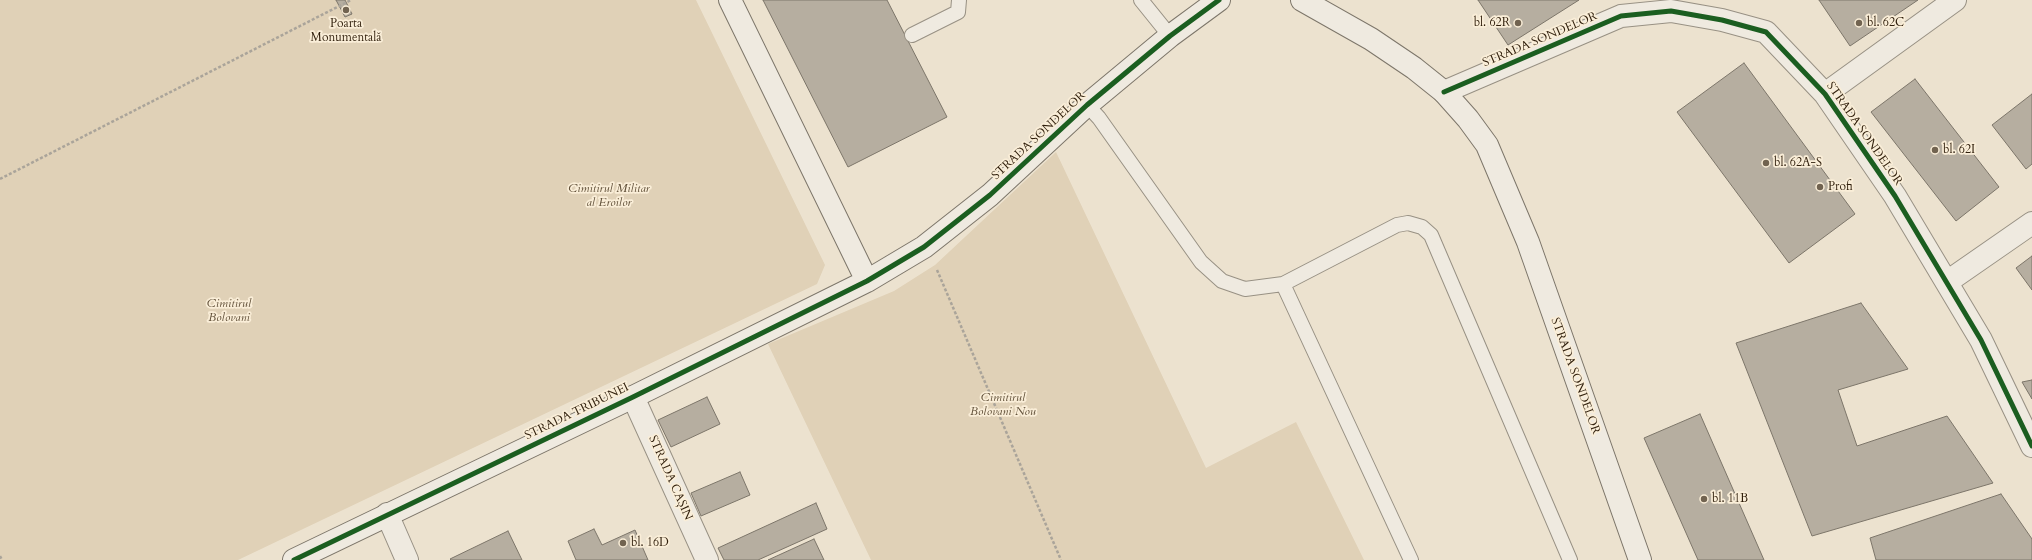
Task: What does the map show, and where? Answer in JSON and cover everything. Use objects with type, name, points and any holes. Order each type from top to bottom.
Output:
[{"type":"street","points":[[730,0],[867,281]]},
{"type":"street","name":"STRADA SONDELOR","points":[[867,281],[924,247],[990,195],[1087,105],[1170,36],[1219,0]]},
{"type":"street","name":"STRADA SONDELOR","points":[[1302,0],[1371,39],[1414,68],[1444,92],[1487,145],[1528,242],[1640,560]]},
{"type":"street","name":"STRADA SONDELOR","points":[[1825,94],[1955,0]]},
{"type":"street","name":"STRADA SONDELOR","points":[[1444,92],[1621,16],[1671,11],[1722,20],[1766,32],[1825,94],[1895,196],[1948,282],[1981,340],[2032,446]]},
{"type":"street","points":[[1948,282],[2032,224]]},
{"type":"street","name":"STRADA TRIBUNEI","points":[[294,560],[633,397],[867,281]]},
{"type":"street","name":"STRADA CAȘIN","points":[[633,397],[707,560]]},
{"type":"street","points":[[387,514],[407,560]]},
{"type":"lane","points":[[912,35],[958,12],[960,0]]},
{"type":"lane","points":[[1141,0],[1170,36]]},
{"type":"lane","points":[[1087,105],[1099,118],[1201,262],[1222,281],[1246,289],[1283,284],[1397,225],[1408,223],[1422,226],[1431,235],[1570,560]]},
{"type":"lane","points":[[1283,284],[1411,560]]},
{"type":"path","points":[[0,179],[351,0]]},
{"type":"path","points":[[924,247],[935,265],[1062,560]]},
{"type":"path","points":[[0,556],[2,560]]},
{"type":"green space","name":"Cimitirul Bolovani","points":[[0,0],[696,0],[825,265],[817,284],[238,560],[0,560]]},
{"type":"green space","name":"Cimitirul Bolovani Nou","points":[[1056,152],[1206,468],[1296,422],[1364,560],[871,560],[768,344],[894,291],[935,265]]},
{"type":"building","name":"Poarta Monumentală","points":[[336,0],[345,0],[352,14],[345,17]]},
{"type":"building","points":[[763,0],[887,0],[947,117],[848,167]]},
{"type":"building","name":"bl. 62R","points":[[1478,0],[1579,0],[1508,45]]},
{"type":"building","name":"bl. 62C","points":[[1819,0],[1918,0],[1850,46]]},
{"type":"building","name":"bl. 62A-S","points":[[1744,63],[1855,214],[1789,263],[1677,112]]},
{"type":"building","name":"bl. 62I","points":[[1915,79],[1999,187],[1956,221],[1871,112]]},
{"type":"building","points":[[2032,94],[2032,164],[2026,169],[1992,125]]},
{"type":"building","points":[[2032,256],[2032,290],[2016,268]]},
{"type":"building","points":[[1861,303],[1908,369],[1838,390],[1857,446],[1947,416],[1993,483],[1812,536],[1736,343]]},
{"type":"building","points":[[2032,380],[2032,399],[2022,382]]},
{"type":"building","points":[[707,397],[720,424],[671,447],[658,420]]},
{"type":"building","name":"bl. 11B","points":[[1700,414],[1764,560],[1698,560],[1644,438]]},
{"type":"building","points":[[740,472],[750,495],[701,516],[691,493]]},
{"type":"building","points":[[2001,494],[2032,539],[2032,560],[1876,560],[1870,538]]},
{"type":"building","points":[[816,503],[827,529],[758,560],[724,560],[718,548]]},
{"type":"building","name":"bl. 16D","points":[[594,529],[602,545],[635,530],[648,560],[576,560],[568,541]]},
{"type":"building","points":[[508,531],[522,560],[450,559]]},
{"type":"building","points":[[814,539],[824,560],[768,560]]},
{"type":"cycle path","points":[[294,560],[633,397],[867,281],[924,247],[990,195],[1087,105],[1170,36],[1219,0]]},
{"type":"cycle path","points":[[1444,92],[1621,16],[1671,11],[1722,20],[1766,32],[1825,94],[1895,196],[1981,340],[2032,446]]},
{"type":"place","name":"Poarta Monumentală","points":[[346,10]]},
{"type":"place","name":"bl. 62R","points":[[1518,23]]},
{"type":"place","name":"bl. 62C","points":[[1859,23]]},
{"type":"place","name":"bl. 62I","points":[[1935,150]]},
{"type":"place","name":"bl. 62A-S","points":[[1766,163]]},
{"type":"place","name":"Profi","points":[[1820,187]]},
{"type":"place","name":"bl. 11B","points":[[1704,499]]},
{"type":"place","name":"bl. 16D","points":[[623,543]]},
{"type":"park label","name":"Cimitirul Militar al Eroilor","points":[[609,196]]}]
